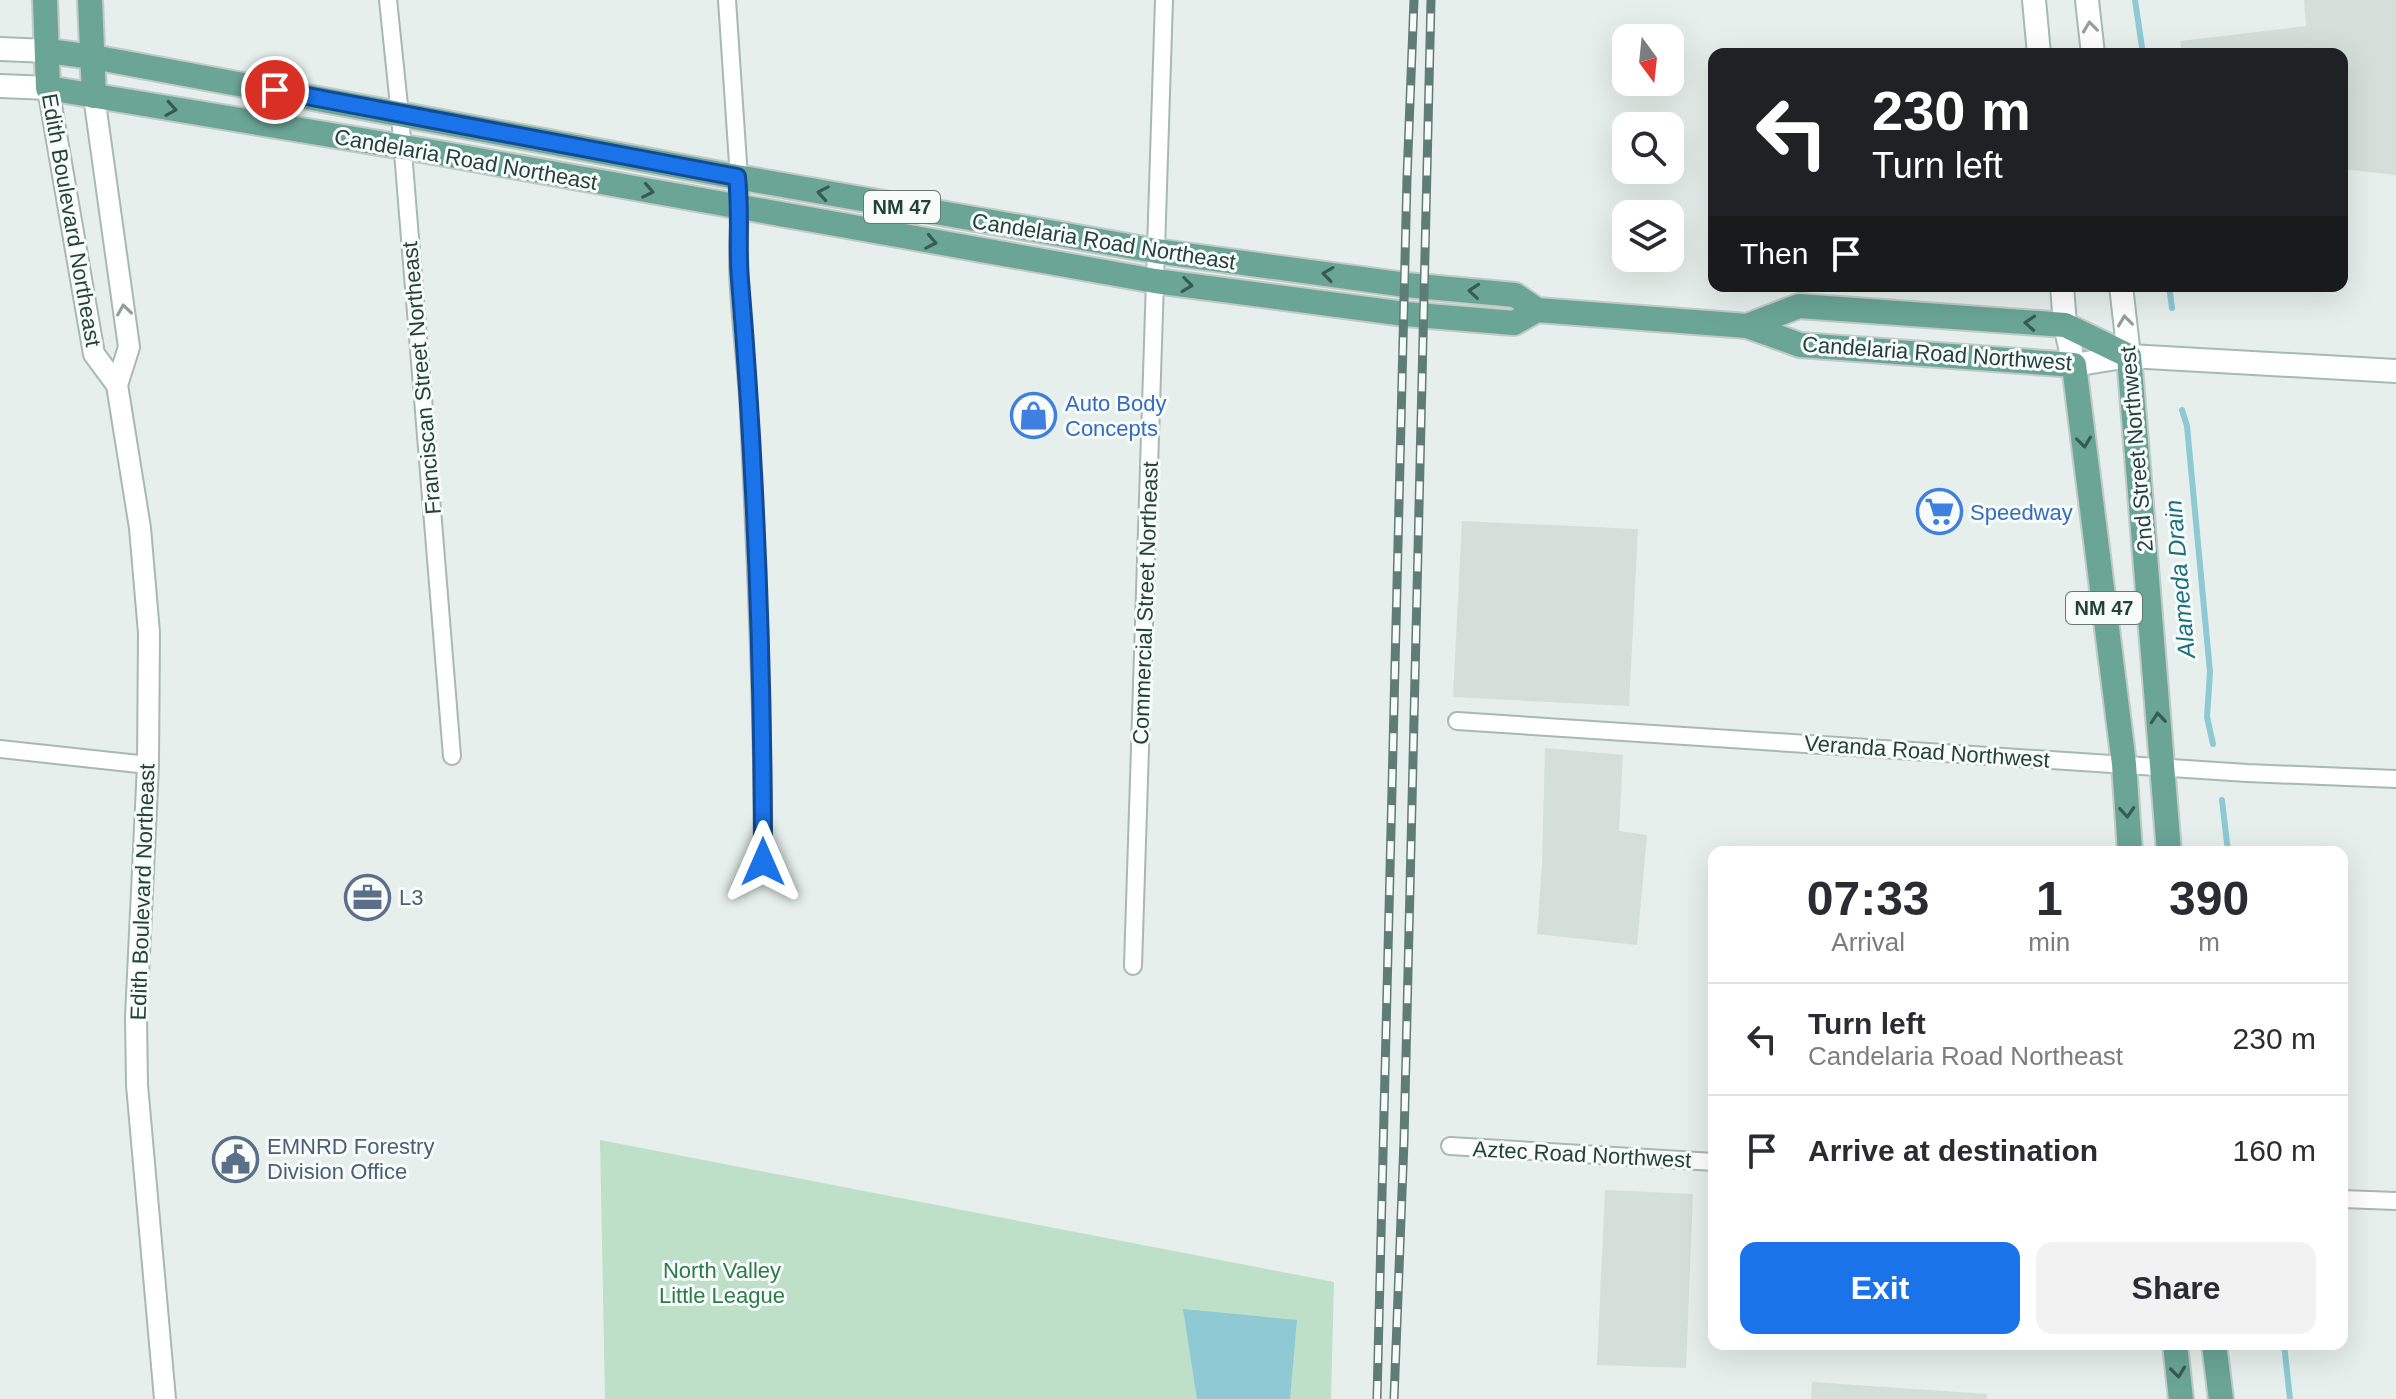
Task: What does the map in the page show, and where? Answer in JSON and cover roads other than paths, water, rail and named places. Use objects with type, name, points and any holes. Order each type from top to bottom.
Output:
[{"type":"main road","name":"Edith Boulevard Northeast","points":[[45,0],[48,88]]},
{"type":"main road","name":"Edith Boulevard Northeast","points":[[90,0],[94,96]]},
{"type":"main road","points":[[2034,0],[2038,48]]},
{"type":"main road","points":[[2087,0],[2092,48]]},
{"type":"main road","name":"Candelaria Road Northeast","points":[[0,49],[93,57],[737,177],[1156,251],[1406,285]]},
{"type":"main road","name":"Candelaria Road Northeast","points":[[0,86],[48,88],[403,147],[1155,281],[1405,314]]},
{"type":"main road","name":"Candelaria Road Northwest","points":[[1406,285],[1515,295],[1537,310],[1747,326],[1800,345],[2074,365],[2129,356],[2396,371]]},
{"type":"main road","points":[[2062,292],[2065,325],[2074,365]]},
{"type":"main road","name":"2nd Street Northwest","points":[[2122,292],[2169,846]]},
{"type":"main road","name":"Candelaria Road Northwest","points":[[1747,326],[1799,306],[2065,325],[2129,356]]},
{"type":"main road","name":"Candelaria Road Northwest","points":[[1405,314],[1514,323],[1537,310]]},
{"type":"main road","name":"NM 47","points":[[2074,365],[2124,764],[2130,846]]},
{"type":"main road","points":[[2176,1350],[2181,1399]]},
{"type":"main road","points":[[2215,1350],[2221,1399]]},
{"type":"street","name":"Franciscan Street Northeast","points":[[388,0],[403,147],[452,756]]},
{"type":"street","points":[[727,0],[741,208],[737,241],[747,360],[763,718],[763,862]]},
{"type":"street","name":"Commercial Street Northeast","points":[[1133,966],[1164,0]]},
{"type":"street","name":"Edith Boulevard Northeast","points":[[48,88],[94,354],[117,385]]},
{"type":"street","name":"Edith Boulevard Northeast","points":[[94,96],[129,347],[117,385],[140,528],[148,618],[148,765],[136,1017],[137,1085],[165,1399]]},
{"type":"street","name":"Veranda Road Northwest","points":[[1457,721],[2162,767],[2396,779]]},
{"type":"street","points":[[0,749],[148,765]]},
{"type":"street","name":"Aztec Road Northwest","points":[[1450,1146],[1708,1162]]},
{"type":"street","points":[[2348,1199],[2396,1201]]},
{"type":"water","points":[[1183,1309],[1297,1320],[1290,1399],[1197,1399]]},
{"type":"waterway","name":"Alameda Drain","points":[[2135,0],[2142,48]]},
{"type":"waterway","name":"Alameda Drain","points":[[2170,292],[2172,308]]},
{"type":"waterway","name":"Alameda Drain","points":[[2182,410],[2187,426],[2210,672],[2207,717],[2213,744]]},
{"type":"waterway","name":"Alameda Drain","points":[[2222,800],[2227,846]]},
{"type":"waterway","name":"Alameda Drain","points":[[2285,1350],[2290,1399]]},
{"type":"railway","points":[[1377,1399],[1414,0]]},
{"type":"railway","points":[[1394,1399],[1404,1141],[1431,0]]},
{"type":"place","name":"Auto Body Concepts","points":[[1034,416]]},
{"type":"place","name":"Speedway","points":[[1939,512]]},
{"type":"place","name":"L3","points":[[368,897]]},
{"type":"place","name":"EMNRD Forestry Division Office","points":[[236,1159]]},
{"type":"park label","name":"North Valley Little League","points":[[722,1282]]}]
